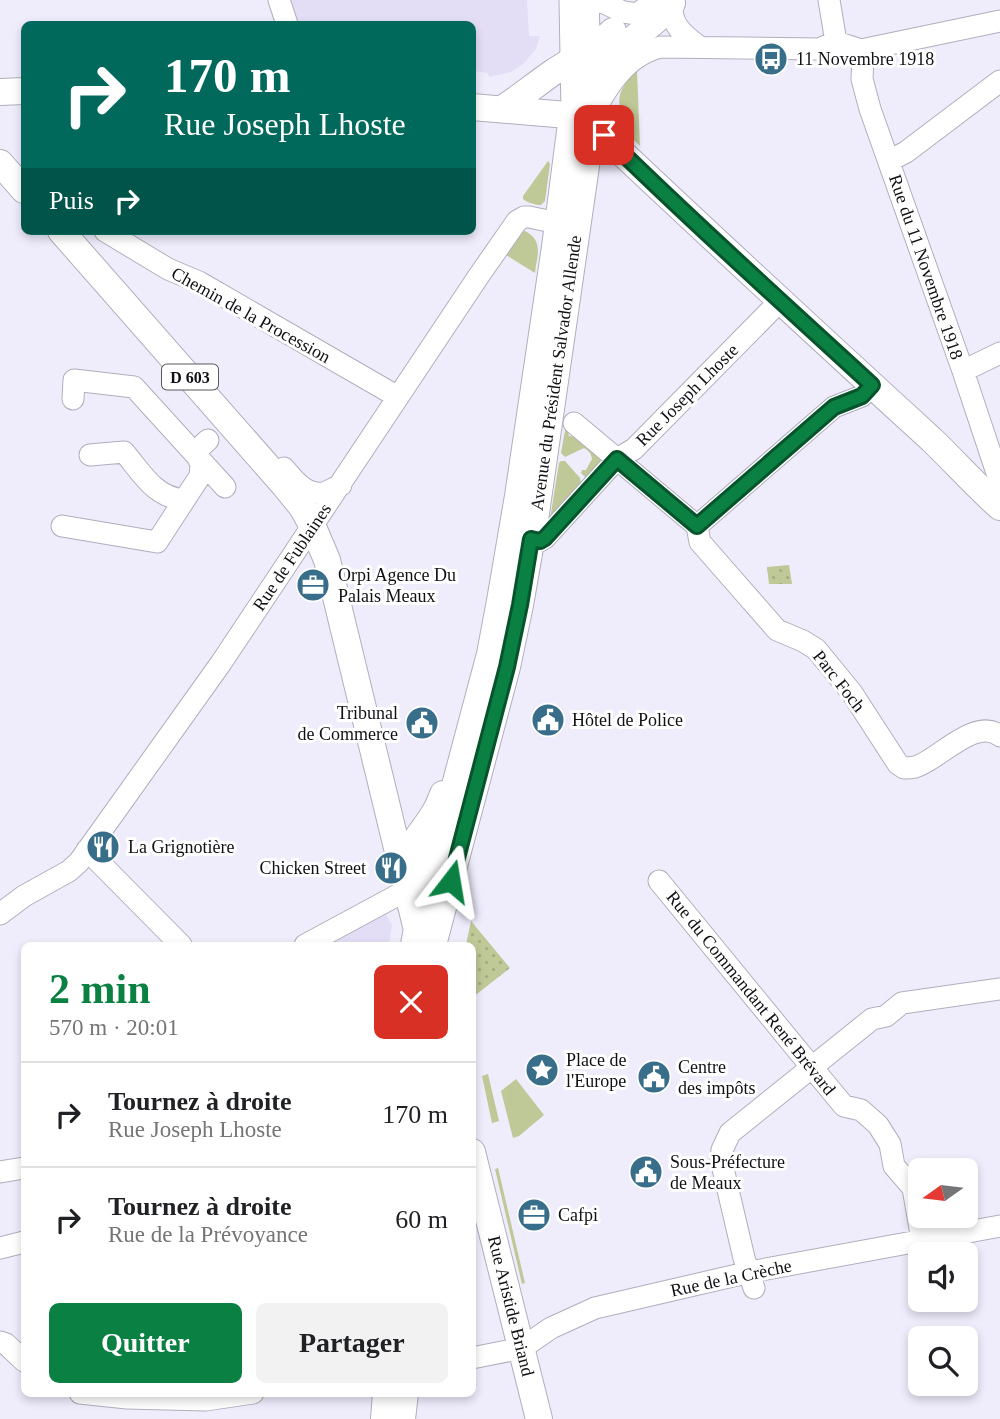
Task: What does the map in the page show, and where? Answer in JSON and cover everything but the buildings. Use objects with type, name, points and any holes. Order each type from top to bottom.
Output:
[{"type":"main road","points":[[584,64],[660,4]]},
{"type":"main road","points":[[502,109],[552,73],[584,64],[601,65],[655,21],[660,4]]},
{"type":"main road","name":"Avenue du Président Salvador Allende","points":[[421,941],[511,623],[568,225],[582,116],[584,64]]},
{"type":"main road","points":[[0,79],[21,79]]},
{"type":"main road","points":[[0,92],[21,91]]},
{"type":"main road","points":[[476,107],[582,116],[944,451],[1000,507]]},
{"type":"main road","points":[[0,163],[21,187]]},
{"type":"main road","name":"D 603","points":[[72,235],[213,436],[302,507],[313,527],[327,560],[421,941]]},
{"type":"main road","name":"Avenue du Président Salvador Allende","points":[[499,660],[528,516]]},
{"type":"main road","points":[[421,941],[418,892],[411,863],[412,846],[436,810],[445,788],[470,697],[499,660]]},
{"type":"main road","name":"Rue Aristide Briand","points":[[476,1168],[539,1419]]},
{"type":"main road","points":[[384,1419],[386,1397]]},
{"type":"main road","points":[[402,1419],[405,1397]]},
{"type":"street","points":[[279,0],[286,21]]},
{"type":"street","points":[[570,0],[584,64]]},
{"type":"street","points":[[584,64],[588,0]]},
{"type":"street","points":[[598,0],[623,12],[660,4],[672,14],[679,30],[700,47]]},
{"type":"street","points":[[829,0],[836,42]]},
{"type":"street","points":[[582,116],[626,66],[643,52],[661,47],[820,49],[836,42],[861,50],[1000,21]]},
{"type":"street","name":"Rue du 11 Novembre 1918","points":[[861,50],[864,88],[1000,482]]},
{"type":"street","points":[[889,161],[906,152],[1000,81]]},
{"type":"street","points":[[0,148],[21,172]]},
{"type":"street","name":"Rue de Fublaines","points":[[0,914],[79,862],[221,663],[517,221],[529,217],[568,225]]},
{"type":"street","points":[[73,235],[297,483],[307,491],[323,493],[341,485]]},
{"type":"street","name":"Chemin de la Procession","points":[[112,235],[168,269],[199,282],[398,397]]},
{"type":"street","name":"Rue Joseph Lhoste","points":[[528,516],[540,541],[545,538],[617,459],[634,449],[781,300]]},
{"type":"street","points":[[963,371],[1000,354]]},
{"type":"street","points":[[73,399],[74,380],[134,387],[213,436],[225,487]]},
{"type":"street","points":[[574,423],[697,526],[834,407],[862,396],[872,385]]},
{"type":"street","points":[[62,526],[157,542],[200,476],[201,464],[213,436]]},
{"type":"street","points":[[90,455],[124,452],[159,493],[184,500]]},
{"type":"street","points":[[511,623],[522,537],[528,516]]},
{"type":"street","name":"Parc Foch","points":[[697,526],[700,542],[777,630],[816,649],[852,693],[898,764],[904,768],[916,767],[973,734],[994,731],[1000,736]]},
{"type":"street","points":[[87,850],[178,942]]},
{"type":"street","name":"Rue du Commandant René Brévard","points":[[659,881],[844,1106],[860,1110],[885,1134],[890,1144],[894,1166],[913,1188],[922,1240]]},
{"type":"street","points":[[311,942],[407,890]]},
{"type":"street","points":[[752,1280],[744,1258],[721,1160],[722,1150],[730,1133],[872,1019],[886,1016],[902,1003],[1000,989]]},
{"type":"street","points":[[0,1172],[21,1168]]},
{"type":"street","name":"Rue de la Crèche","points":[[476,1357],[522,1348],[551,1328],[594,1308],[752,1280],[922,1240],[1000,1226]]},
{"type":"street","points":[[0,1248],[21,1243]]},
{"type":"street","points":[[0,1342],[21,1358]]},
{"type":"street","points":[[118,1397],[207,1404],[236,1397]]},
{"type":"shaded area","points":[[289,0],[527,0],[529,36],[540,36],[536,49],[523,64],[511,72],[489,77],[488,73],[476,71],[476,21],[296,19]]},
{"type":"shaded area","points":[[384,910],[392,925],[389,942],[325,942]]},
{"type":"green space","points":[[637,70],[640,146],[622,129],[619,103],[621,91]]},
{"type":"green space","points":[[548,161],[550,164],[545,201],[541,205],[527,202],[523,196]]},
{"type":"green space","points":[[525,231],[537,244],[535,273],[503,253],[520,232]]},
{"type":"green space","points":[[568,414],[569,436],[579,437],[601,457],[601,462],[586,478],[581,473],[592,459],[588,451],[584,448],[565,457],[561,453]]},
{"type":"green space","points":[[565,461],[580,478],[581,484],[550,519],[559,463]]},
{"type":"green space","points":[[789,565],[792,584],[769,584],[767,567]]},
{"type":"green space","points":[[471,921],[510,968],[476,995],[476,942],[467,942]]},
{"type":"green space","points":[[488,1074],[499,1121],[492,1123],[482,1076]]},
{"type":"green space","points":[[516,1079],[544,1115],[513,1138],[501,1091]]},
{"type":"green space","points":[[498,1168],[525,1283],[522,1284],[495,1169]]},
{"type":"place","name":"11 Novembre 1918","points":[[771,59]]},
{"type":"place","name":"Orpi Agence Du Palais Meaux","points":[[313,585]]},
{"type":"place","name":"Hôtel de Police","points":[[548,720]]},
{"type":"place","name":"Tribunal de Commerce","points":[[422,723]]},
{"type":"place","name":"La Grignotière","points":[[103,847]]},
{"type":"place","name":"Chicken Street","points":[[391,868]]},
{"type":"place","name":"Place de l'Europe","points":[[542,1070]]},
{"type":"place","name":"Centre des impôts","points":[[654,1077]]},
{"type":"place","name":"Sous-Préfecture de Meaux","points":[[646,1172]]},
{"type":"place","name":"Cafpi","points":[[534,1215]]},
{"type":"route","points":[[451,881],[507,667],[531,539],[540,541],[545,538],[617,459],[697,526],[834,407],[862,396],[872,385],[604,135]]}]
